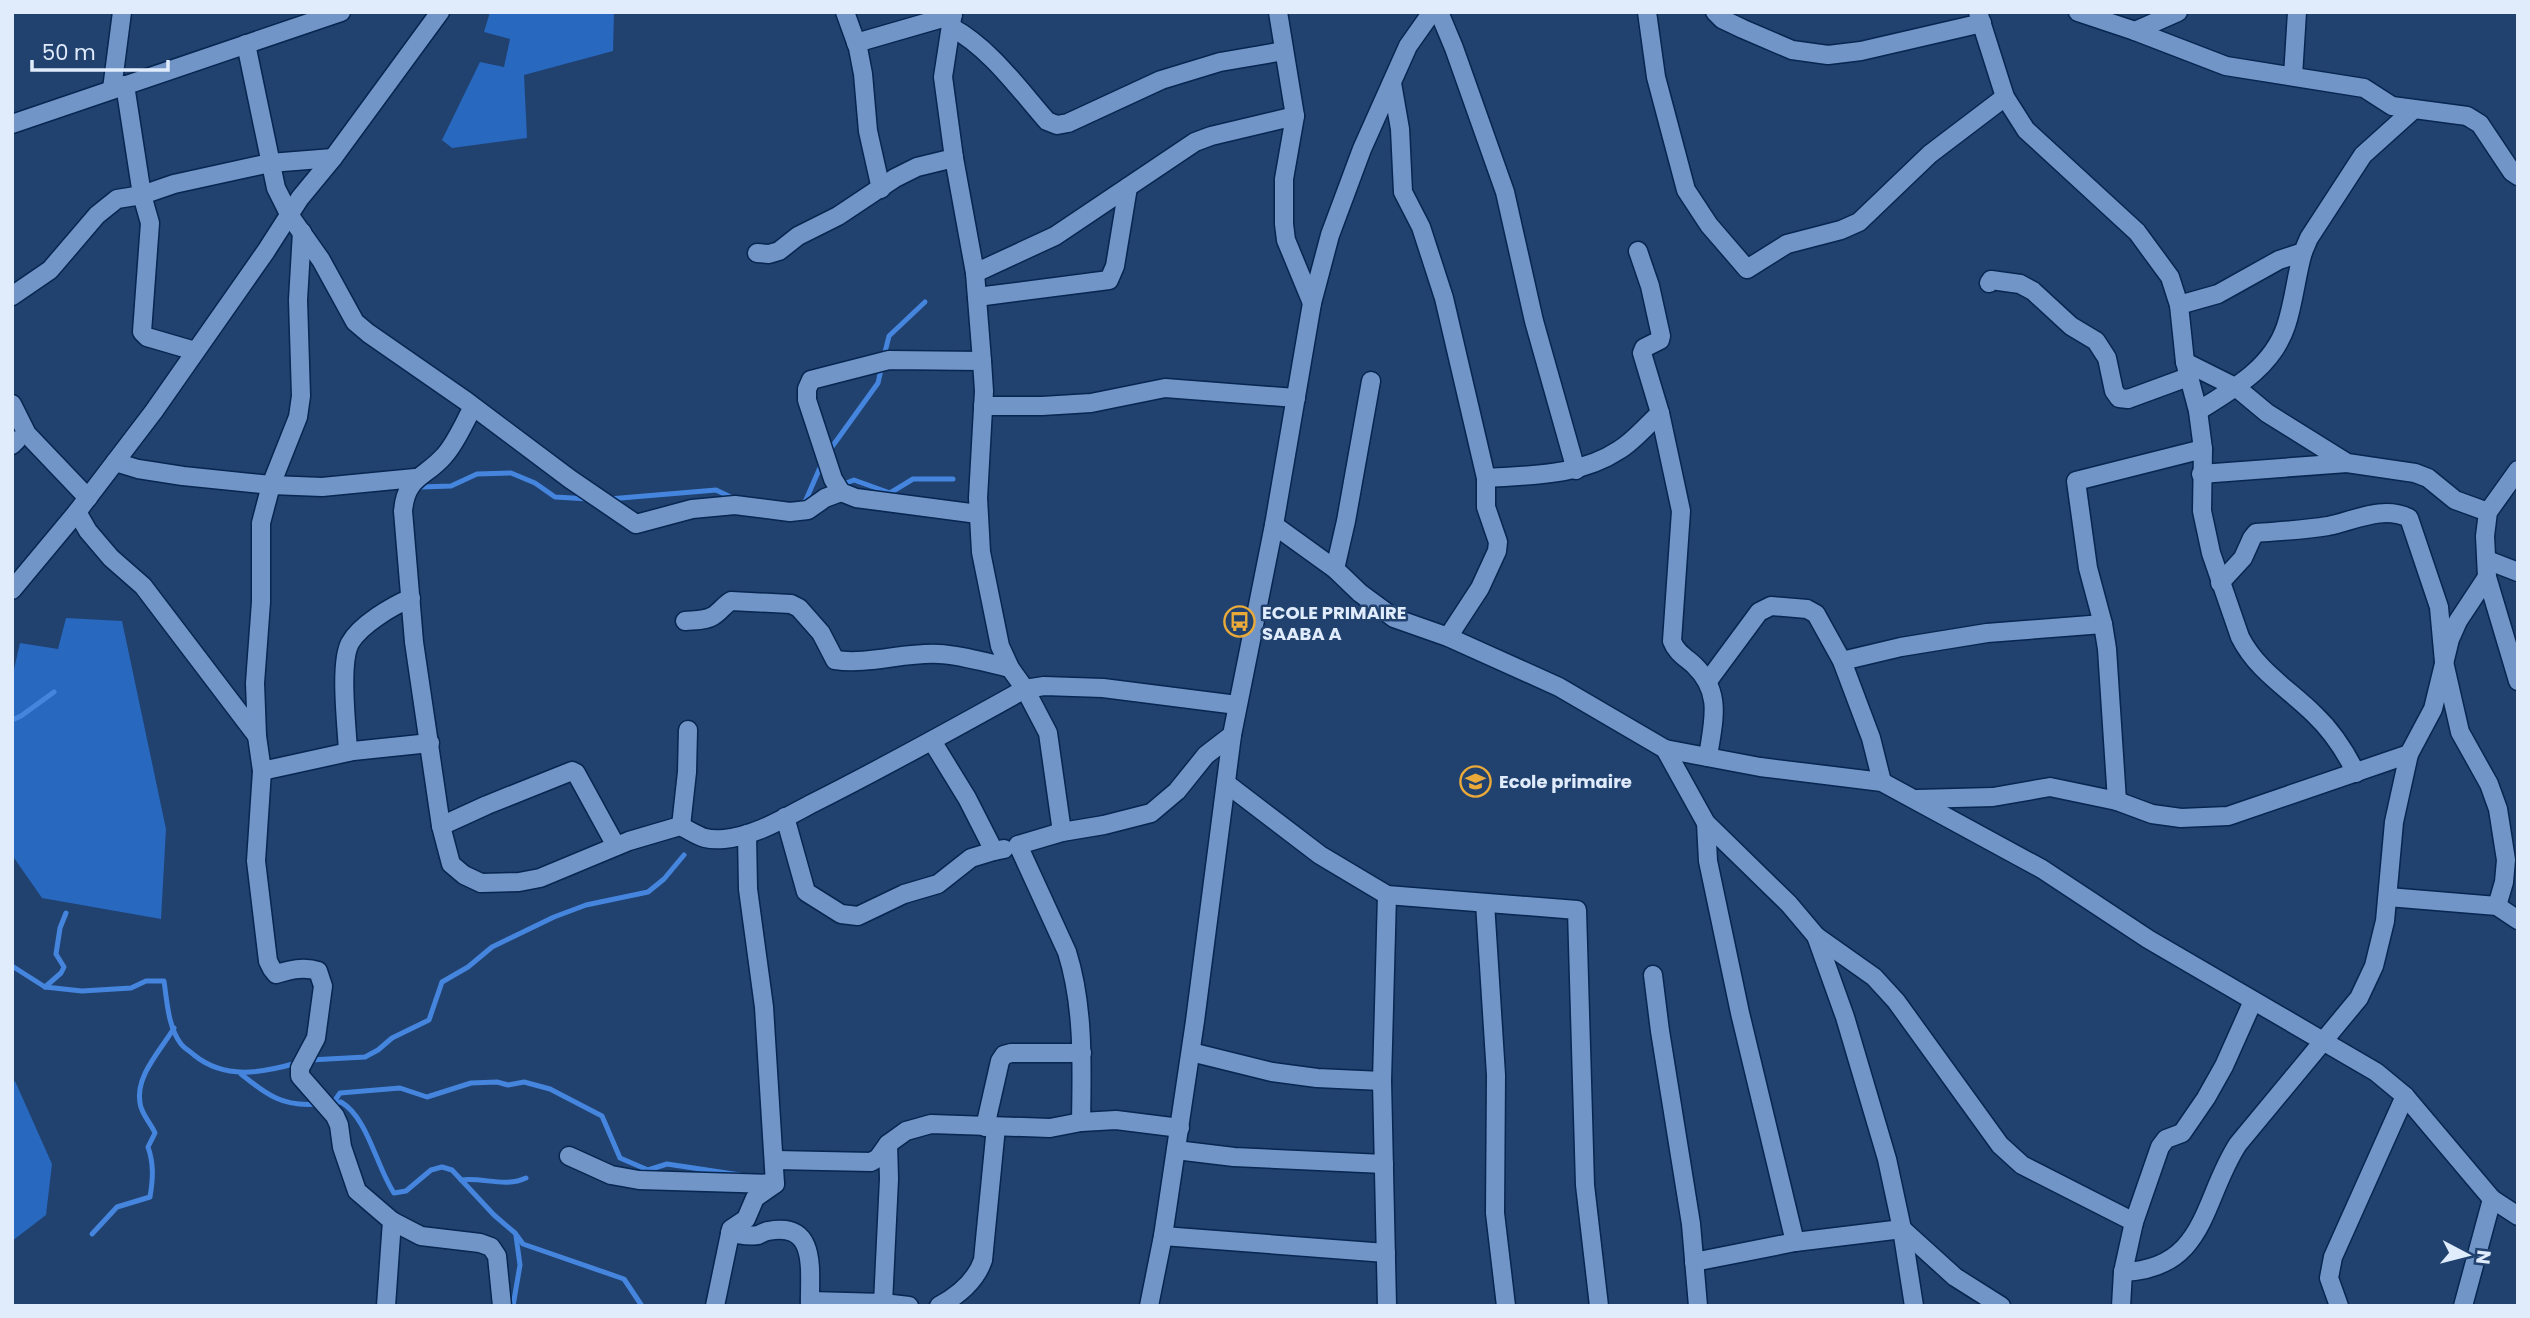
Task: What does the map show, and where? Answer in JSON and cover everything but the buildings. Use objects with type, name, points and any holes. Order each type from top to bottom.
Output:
[{"type":"street","points":[[122,12],[118,87],[150,222],[142,332],[147,337],[195,351]]},
{"type":"street","points":[[12,124],[246,44],[308,18],[341,12]]},
{"type":"street","points":[[12,590],[83,505],[154,411],[300,198],[333,158],[440,12]]},
{"type":"street","points":[[845,12],[863,74],[868,131],[881,189]]},
{"type":"street","points":[[1278,12],[1295,116],[1284,179],[1284,224],[1286,240],[1312,303]]},
{"type":"street","points":[[1149,1306],[1177,1150],[1232,735],[1274,526],[1312,303],[1330,235],[1362,149],[1408,46],[1432,12]]},
{"type":"street","points":[[1439,12],[1505,192],[1534,321],[1576,470]]},
{"type":"street","points":[[1647,12],[1656,77],[1686,190],[1709,225],[1747,269],[1787,244],[1841,230],[1859,222],[1930,154],[2005,96]]},
{"type":"street","points":[[1715,12],[1722,19],[1792,50],[1828,55],[1861,51],[1980,18],[2005,96],[2026,130],[2041,147],[2137,232],[2170,277],[2179,305],[2187,370],[2198,411],[2203,449],[2202,511],[2220,583],[2245,648],[2268,674],[2314,713],[2333,734],[2356,773]]},
{"type":"street","points":[[2078,12],[2142,23],[2226,65],[2364,88],[2392,106],[2474,118],[2512,172],[2518,176]]},
{"type":"street","points":[[2142,23],[2178,12]]},
{"type":"street","points":[[2293,76],[2297,12]]},
{"type":"street","points":[[856,43],[952,18]]},
{"type":"street","points":[[952,18],[982,47],[1047,121],[1057,125],[1068,123],[1161,80],[1220,62],[1284,51]]},
{"type":"street","points":[[952,18],[943,77],[977,297],[983,406],[978,514],[981,552],[1000,646],[1048,733],[1062,832]]},
{"type":"street","points":[[246,44],[276,188],[290,216],[321,260],[355,321],[570,479],[636,524],[692,509],[735,505],[790,512],[808,510],[841,492]]},
{"type":"street","points":[[1392,83],[1400,129],[1403,192],[1421,227],[1444,298],[1486,478],[1486,507],[1498,542],[1497,551],[1480,588],[1448,637]]},
{"type":"street","points":[[2198,411],[2237,388],[2265,361],[2285,328],[2303,251],[2363,155],[2413,110]]},
{"type":"street","points":[[975,273],[1055,236],[1188,146],[1203,139],[1295,116]]},
{"type":"street","points":[[12,296],[50,270],[97,215],[117,199],[270,163],[333,158]]},
{"type":"street","points":[[757,253],[779,251],[798,236],[838,216],[917,167],[954,158]]},
{"type":"street","points":[[977,297],[1109,280],[1115,266],[1128,187]]},
{"type":"street","points":[[302,232],[298,300],[301,396],[293,436],[271,485],[261,523],[261,602],[255,683],[257,736],[262,771],[256,861],[268,961],[276,974],[296,969],[318,971],[323,986],[316,1038],[300,1068],[300,1076],[335,1116],[357,1191],[392,1221],[421,1236],[480,1243],[491,1247],[497,1256],[502,1306]]},
{"type":"street","points":[[1637,251],[1650,286],[1661,336],[1660,340],[1644,348],[1642,353],[1660,413],[1681,511],[1672,641],[1675,649],[1708,681],[1714,697],[1708,757]]},
{"type":"street","points":[[2179,305],[2218,294],[2279,260],[2303,251]]},
{"type":"street","points":[[1989,282],[1991,280],[2020,285],[2033,291],[2071,326],[2096,341],[2107,358],[2114,391],[2119,398],[2128,399],[2187,370],[2237,388],[2267,413],[2347,463]]},
{"type":"street","points":[[978,514],[856,498],[841,492],[832,479],[807,400],[807,389],[811,380],[889,360],[982,361]]},
{"type":"street","points":[[1335,569],[1371,381]]},
{"type":"street","points":[[983,406],[1042,406],[1091,402],[1165,388],[1296,398]]},
{"type":"street","points":[[12,404],[17,440],[83,505],[88,531],[111,558],[143,586],[257,736]]},
{"type":"street","points":[[473,407],[444,456],[415,478],[404,496],[403,511],[414,642],[441,827],[451,864],[464,875],[481,883],[519,883],[616,846],[681,826]]},
{"type":"street","points":[[1486,478],[1542,475],[1586,467],[1620,450],[1660,413]]},
{"type":"street","points":[[2117,801],[2103,624],[2088,568],[2076,481],[2203,449]]},
{"type":"street","points":[[115,462],[138,469],[183,476],[271,485],[322,487],[415,478]]},
{"type":"street","points":[[2201,474],[2347,463],[2415,473],[2428,478],[2455,500],[2488,512]]},
{"type":"street","points":[[2518,470],[2488,512],[2485,536],[2487,568],[2518,681]]},
{"type":"street","points":[[2220,583],[2243,558],[2256,533],[2329,526],[2369,514],[2409,517],[2436,593],[2444,662],[2460,732],[2489,784],[2498,809],[2506,860],[2504,882],[2497,906]]},
{"type":"street","points":[[1274,526],[1335,569],[1360,593],[1394,618],[1448,637],[1559,687],[1665,749],[1760,766],[1882,782],[1917,799],[2042,869],[2148,939],[2376,1072],[2406,1096],[2492,1199],[2518,1216]]},
{"type":"street","points":[[2487,568],[2518,572]]},
{"type":"street","points":[[2123,1272],[2141,1272],[2158,1267],[2190,1243],[2199,1231],[2231,1154],[2359,998],[2381,942],[2388,897],[2394,822],[2409,754],[2433,709],[2450,639],[2487,568]]},
{"type":"street","points":[[348,752],[345,669],[350,643],[390,606],[411,598]]},
{"type":"street","points":[[685,621],[707,619],[716,615],[731,601],[791,604],[799,608],[813,624],[835,660],[850,662],[896,655],[941,654],[1010,668]]},
{"type":"street","points":[[1708,681],[1759,612],[1768,607],[1807,610],[1816,614],[1842,661],[1878,760],[1882,782]]},
{"type":"street","points":[[1842,661],[1901,647],[1987,633],[2103,624]]},
{"type":"street","points":[[681,826],[706,839],[726,839],[747,834],[932,741],[1025,689],[1044,685],[1103,688],[1237,705]]},
{"type":"street","points":[[681,826],[688,730]]},
{"type":"street","points":[[785,817],[806,892],[841,914],[858,916],[904,894],[938,884],[971,858],[1062,832],[1151,813],[1177,791],[1206,755],[1232,735]]},
{"type":"street","points":[[932,741],[967,798],[994,851]]},
{"type":"street","points":[[262,771],[348,752],[430,743]]},
{"type":"street","points":[[1665,749],[1706,823],[1781,895],[1816,936],[1874,977],[1896,1001],[2000,1145],[2022,1165],[2134,1222]]},
{"type":"street","points":[[1917,799],[1993,797],[2050,788],[2117,801],[2152,814],[2181,818],[2228,816],[2409,754]]},
{"type":"street","points":[[441,827],[486,805],[572,771],[576,773],[616,846]]},
{"type":"street","points":[[1227,784],[1320,855],[1387,895],[1577,911],[1585,1185],[1599,1306]]},
{"type":"street","points":[[1706,823],[1708,860],[1740,1013],[1795,1242]]},
{"type":"street","points":[[747,834],[748,889],[764,1007],[775,1184]]},
{"type":"street","points":[[1018,845],[1070,960],[1082,1053],[1081,1122]]},
{"type":"street","points":[[1387,895],[1382,1080],[1387,1306]]},
{"type":"street","points":[[2388,897],[2497,906],[2518,920]]},
{"type":"street","points":[[1485,903],[1496,1075],[1495,1213],[1506,1306]]},
{"type":"street","points":[[1816,936],[1845,1017],[1887,1159],[1902,1229],[1914,1306]]},
{"type":"street","points":[[1653,975],[1691,1224],[1699,1306]]},
{"type":"street","points":[[2121,1306],[2123,1272],[2134,1222],[2160,1147],[2166,1139],[2182,1133],[2206,1098],[2224,1066],[2253,1001]]},
{"type":"street","points":[[1191,1052],[1272,1072],[1317,1078],[1382,1080]]},
{"type":"street","points":[[939,1306],[965,1288],[978,1274],[983,1260],[991,1127],[1000,1061],[1004,1055],[1011,1053],[1082,1053]]},
{"type":"street","points":[[2339,1306],[2329,1278],[2329,1270],[2355,1206],[2406,1096]]},
{"type":"street","points":[[775,1160],[871,1162],[878,1158],[888,1144],[906,1131],[931,1124],[1050,1128],[1081,1122],[1115,1120],[1180,1128]]},
{"type":"street","points":[[883,1303],[888,1144]]},
{"type":"street","points":[[1177,1150],[1245,1158],[1384,1164]]},
{"type":"street","points":[[569,1156],[611,1175],[639,1180],[775,1184]]},
{"type":"street","points":[[715,1306],[731,1229],[746,1219],[755,1198],[775,1184]]},
{"type":"street","points":[[2463,1306],[2492,1199]]},
{"type":"street","points":[[386,1306],[392,1221]]},
{"type":"street","points":[[1694,1262],[1795,1242],[1902,1229],[1955,1277],[2001,1306]]},
{"type":"street","points":[[730,1233],[754,1236],[766,1231],[789,1230],[796,1231],[804,1238],[809,1254],[810,1303],[883,1303],[909,1306]]},
{"type":"street","points":[[1163,1236],[1386,1253]]},
{"type":"shaded area","points":[[490,12],[620,12],[614,13],[613,51],[524,75],[527,138],[452,148],[442,140],[480,62],[504,67],[510,39],[484,32]]},
{"type":"shaded area","points":[[66,618],[122,621],[166,829],[161,919],[42,898],[12,855],[12,678],[20,643],[58,649]]},
{"type":"shaded area","points":[[15,1081],[52,1164],[46,1215],[12,1241],[12,1085]]},
{"type":"waterway","points":[[884,356],[889,336],[925,302]]},
{"type":"waterway","points":[[829,451],[878,383],[882,365]]},
{"type":"waterway","points":[[805,502],[822,463]]},
{"type":"waterway","points":[[421,487],[451,486],[477,474],[511,473],[535,483],[555,497],[589,499]]},
{"type":"waterway","points":[[841,485],[854,480],[890,493],[913,479],[953,479]]},
{"type":"waterway","points":[[609,499],[716,490],[737,500]]},
{"type":"waterway","points":[[12,720],[54,692]]},
{"type":"waterway","points":[[310,1060],[365,1057],[378,1050],[392,1038],[429,1020],[442,982],[468,967],[492,947],[586,905],[648,892],[664,879],[684,855]]},
{"type":"waterway","points":[[45,987],[64,967],[56,954],[60,928],[66,913]]},
{"type":"waterway","points":[[12,966],[45,987],[82,991],[131,988],[146,981],[164,981],[173,1030],[184,1047],[206,1063],[244,1072],[297,1063]]},
{"type":"waterway","points":[[92,1234],[117,1207],[150,1197],[152,1172],[148,1147],[155,1133],[142,1111],[139,1093],[145,1073],[174,1028]]},
{"type":"waterway","points":[[241,1074],[276,1098],[294,1104],[317,1104]]},
{"type":"waterway","points":[[333,1103],[340,1093],[400,1088],[427,1097],[471,1083],[497,1082],[508,1085],[524,1082],[550,1089],[602,1116],[620,1158],[648,1170],[667,1164],[740,1175]]},
{"type":"waterway","points":[[330,1103],[341,1102],[358,1119],[394,1193],[406,1191],[431,1170],[442,1167],[452,1170],[523,1244],[624,1279],[642,1306]]},
{"type":"waterway","points":[[461,1180],[510,1182],[526,1178]]},
{"type":"waterway","points":[[513,1306],[520,1265],[516,1236]]},
{"type":"place","name":"ECOLE PRIMAIRE SAABA A","points":[[1239,622]]},
{"type":"place","name":"Ecole primaire","points":[[1476,781]]}]
